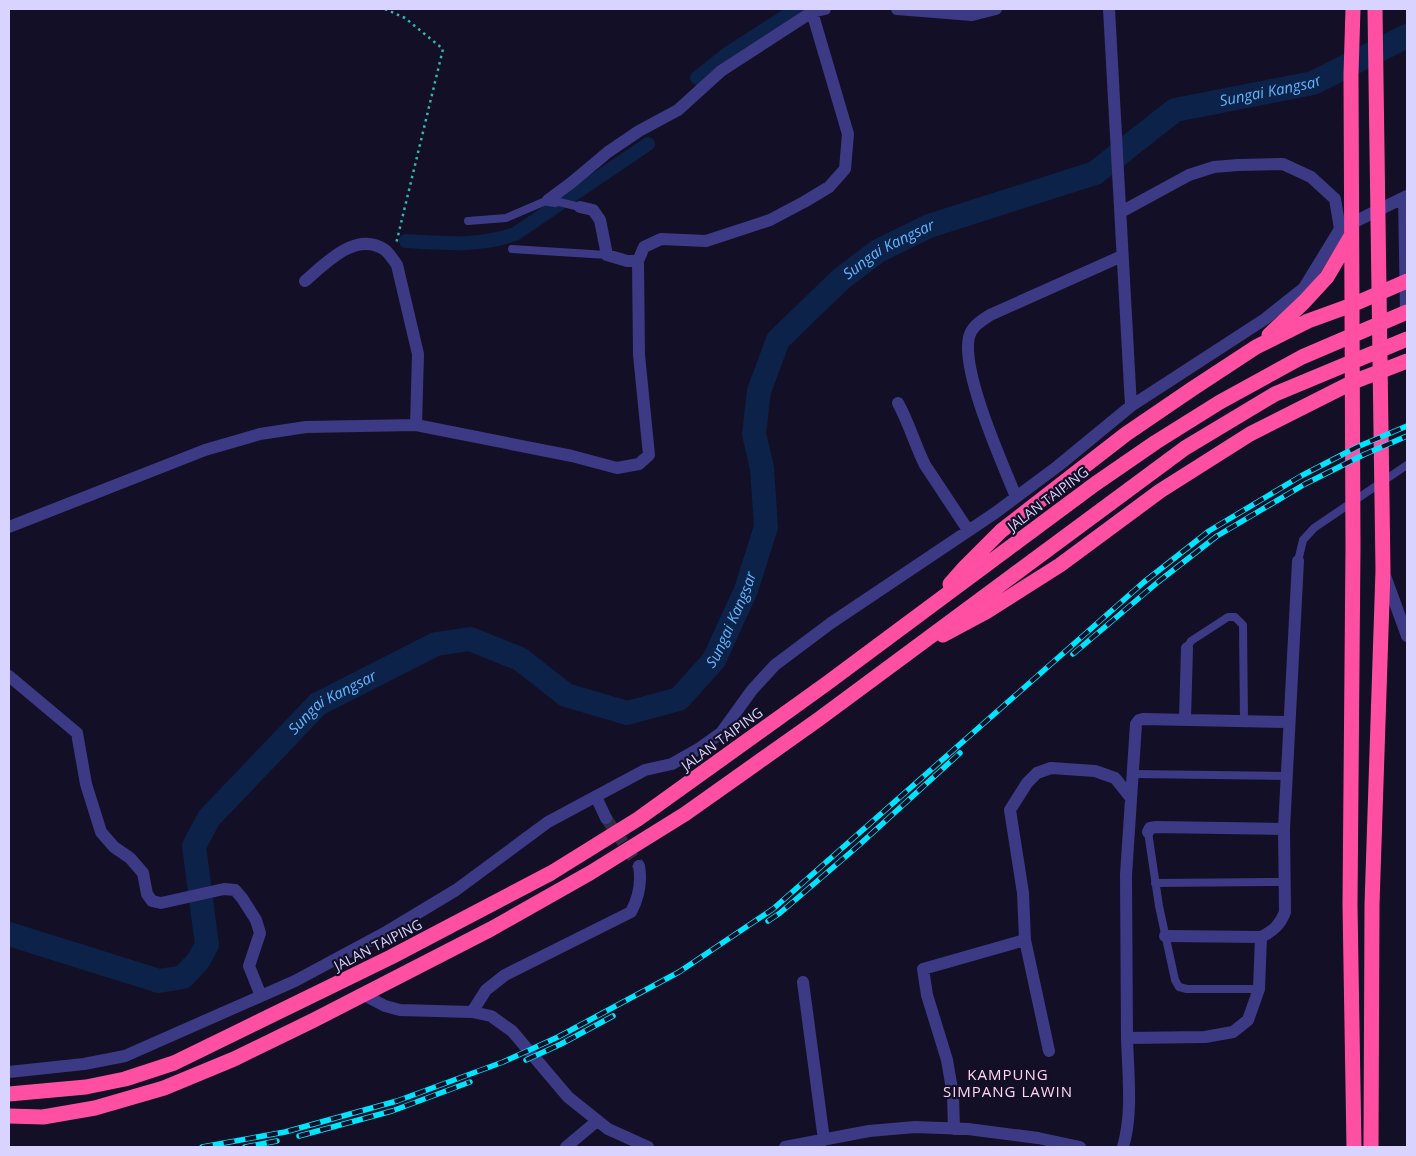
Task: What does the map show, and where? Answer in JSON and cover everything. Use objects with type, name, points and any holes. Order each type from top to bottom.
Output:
[{"type":"highway","points":[[1353,9],[1346,232],[1352,305],[1353,382],[1350,905],[1354,1147]]},
{"type":"highway","points":[[1371,1147],[1372,905],[1383,570],[1374,9]]},
{"type":"highway","points":[[1256,347],[1304,302],[1326,277],[1346,232]]},
{"type":"highway","points":[[933,604],[965,567],[1001,531],[1126,434],[1192,388],[1256,347],[1308,321],[1352,305],[1407,281]]},
{"type":"highway","name":"JALAN TAIPING","points":[[9,1094],[86,1087],[125,1079],[174,1063],[391,957],[552,873],[638,819],[826,684],[1095,484],[1156,442],[1220,402],[1302,358],[1406,312]]},
{"type":"highway","points":[[9,1116],[43,1117],[95,1108],[164,1088],[234,1059],[364,995],[574,883],[677,819],[819,719],[1185,448],[1275,394],[1407,339]]},
{"type":"highway","points":[[916,646],[954,630],[986,612],[1060,565],[1160,491],[1250,434],[1353,382],[1407,361]]},
{"type":"street","points":[[551,201],[608,152],[639,131],[678,110],[721,71],[812,12],[825,9]]},
{"type":"street","points":[[897,9],[972,15],[996,9]]},
{"type":"street","points":[[1109,9],[1131,406]]},
{"type":"street","points":[[9,527],[205,450],[260,434],[306,427],[416,425],[572,456],[616,468],[639,464],[649,455],[639,355],[638,261],[644,247],[661,239],[706,241],[770,220],[829,187],[845,170],[848,134],[812,12]]},
{"type":"street","points":[[1121,207],[1189,175],[1214,167],[1283,164],[1311,176],[1335,199],[1346,232]]},
{"type":"street","points":[[9,1072],[84,1064],[125,1056],[295,981],[388,931],[456,890],[548,822],[644,770],[672,764],[700,748],[721,734],[752,690],[775,665],[831,623],[1016,497],[1058,466],[1131,406],[1265,318],[1304,288],[1346,232],[1406,197]]},
{"type":"street","points":[[1406,197],[1406,312]]},
{"type":"street","points":[[580,208],[593,210],[600,220],[607,255],[627,261],[638,261]]},
{"type":"street","points":[[305,281],[338,254],[356,245],[373,245],[386,250],[397,266],[418,354],[416,425]]},
{"type":"street","points":[[1016,497],[978,399],[970,363],[968,346],[970,335],[976,325],[990,315],[1122,256]]},
{"type":"street","points":[[898,403],[907,419],[925,465],[968,530]]},
{"type":"street","points":[[1165,936],[1261,937],[1273,931],[1280,923],[1285,912],[1284,829],[1288,722],[1298,561]]},
{"type":"street","points":[[1383,570],[1407,636]]},
{"type":"street","points":[[1185,719],[1187,648]]},
{"type":"street","points":[[9,676],[77,733],[86,784],[101,832],[114,847],[130,858],[143,873],[147,894],[152,901],[161,903],[224,889],[235,890],[242,898],[256,920],[260,934],[249,966],[260,996]]},
{"type":"street","points":[[1123,1147],[1126,1136],[1128,1101],[1126,874],[1136,724],[1143,718],[1288,722]]},
{"type":"street","points":[[1049,1051],[1025,940],[1023,893],[1010,810],[1027,783],[1037,773],[1051,768],[1095,771],[1115,778],[1132,798]]},
{"type":"street","points":[[596,796],[606,818]]},
{"type":"street","points":[[1148,832],[1150,828],[1156,827],[1284,829]]},
{"type":"street","points":[[472,1012],[486,990],[505,975],[631,912],[637,902],[641,879],[638,866]]},
{"type":"street","points":[[1127,1038],[1205,1037],[1233,1032],[1248,1020],[1259,989],[1261,937]]},
{"type":"street","points":[[954,1129],[953,1095],[947,1060],[931,1010],[923,969],[1025,940]]},
{"type":"street","points":[[803,982],[824,1140]]},
{"type":"street","points":[[364,995],[385,1006],[400,1010],[472,1012],[491,1016],[512,1030],[568,1098],[608,1129],[648,1147]]},
{"type":"street","points":[[566,1147],[597,1121]]},
{"type":"street","points":[[785,1147],[869,1131],[915,1127],[1038,1138],[1080,1147]]},
{"type":"lane","points":[[468,221],[506,218],[551,201],[580,208]]},
{"type":"lane","points":[[512,249],[607,255]]},
{"type":"lane","points":[[1298,561],[1303,540],[1314,528],[1407,464]]},
{"type":"lane","points":[[1187,648],[1191,641],[1228,617],[1235,617],[1243,625],[1244,721]]},
{"type":"lane","points":[[1133,774],[1287,776]]},
{"type":"lane","points":[[1148,832],[1165,936],[1175,980],[1179,987],[1187,989],[1259,989]]},
{"type":"lane","points":[[1155,882],[1285,882]]},
{"type":"path","points":[[385,9],[405,18],[443,50],[404,206],[401,227],[391,258]]},
{"type":"waterway","points":[[697,78],[727,54],[797,9]]},
{"type":"waterway","name":"Sungai Kangsar","points":[[9,934],[159,981],[183,977],[198,961],[207,945],[194,846],[209,818],[318,704],[436,644],[470,639],[520,659],[566,695],[627,713],[679,699],[714,660],[746,590],[766,527],[762,468],[754,434],[759,391],[778,340],[841,279],[878,251],[929,226],[1095,173],[1175,110],[1313,83],[1407,36]]},
{"type":"waterway","points":[[406,241],[474,242],[488,241],[515,234],[648,144]]},
{"type":"tunnel","points":[[606,818],[639,866]]},
{"type":"railway","points":[[202,1147],[285,1132],[397,1101],[503,1062],[558,1037],[679,972],[773,909],[1144,582],[1209,531],[1301,476],[1357,447],[1407,426]]},
{"type":"railway","points":[[1073,654],[1158,582],[1217,536],[1305,484],[1363,455],[1407,436]]},
{"type":"railway","points":[[768,921],[780,913],[858,846],[960,753]]},
{"type":"railway","points":[[526,1060],[561,1044],[613,1016]]},
{"type":"railway","points":[[299,1136],[392,1111],[470,1082]]},
{"type":"railway","points":[[245,1147],[277,1141]]},
{"type":"district","name":"KAMPUNG SIMPANG LAWIN","points":[[1008,1084]]}]
